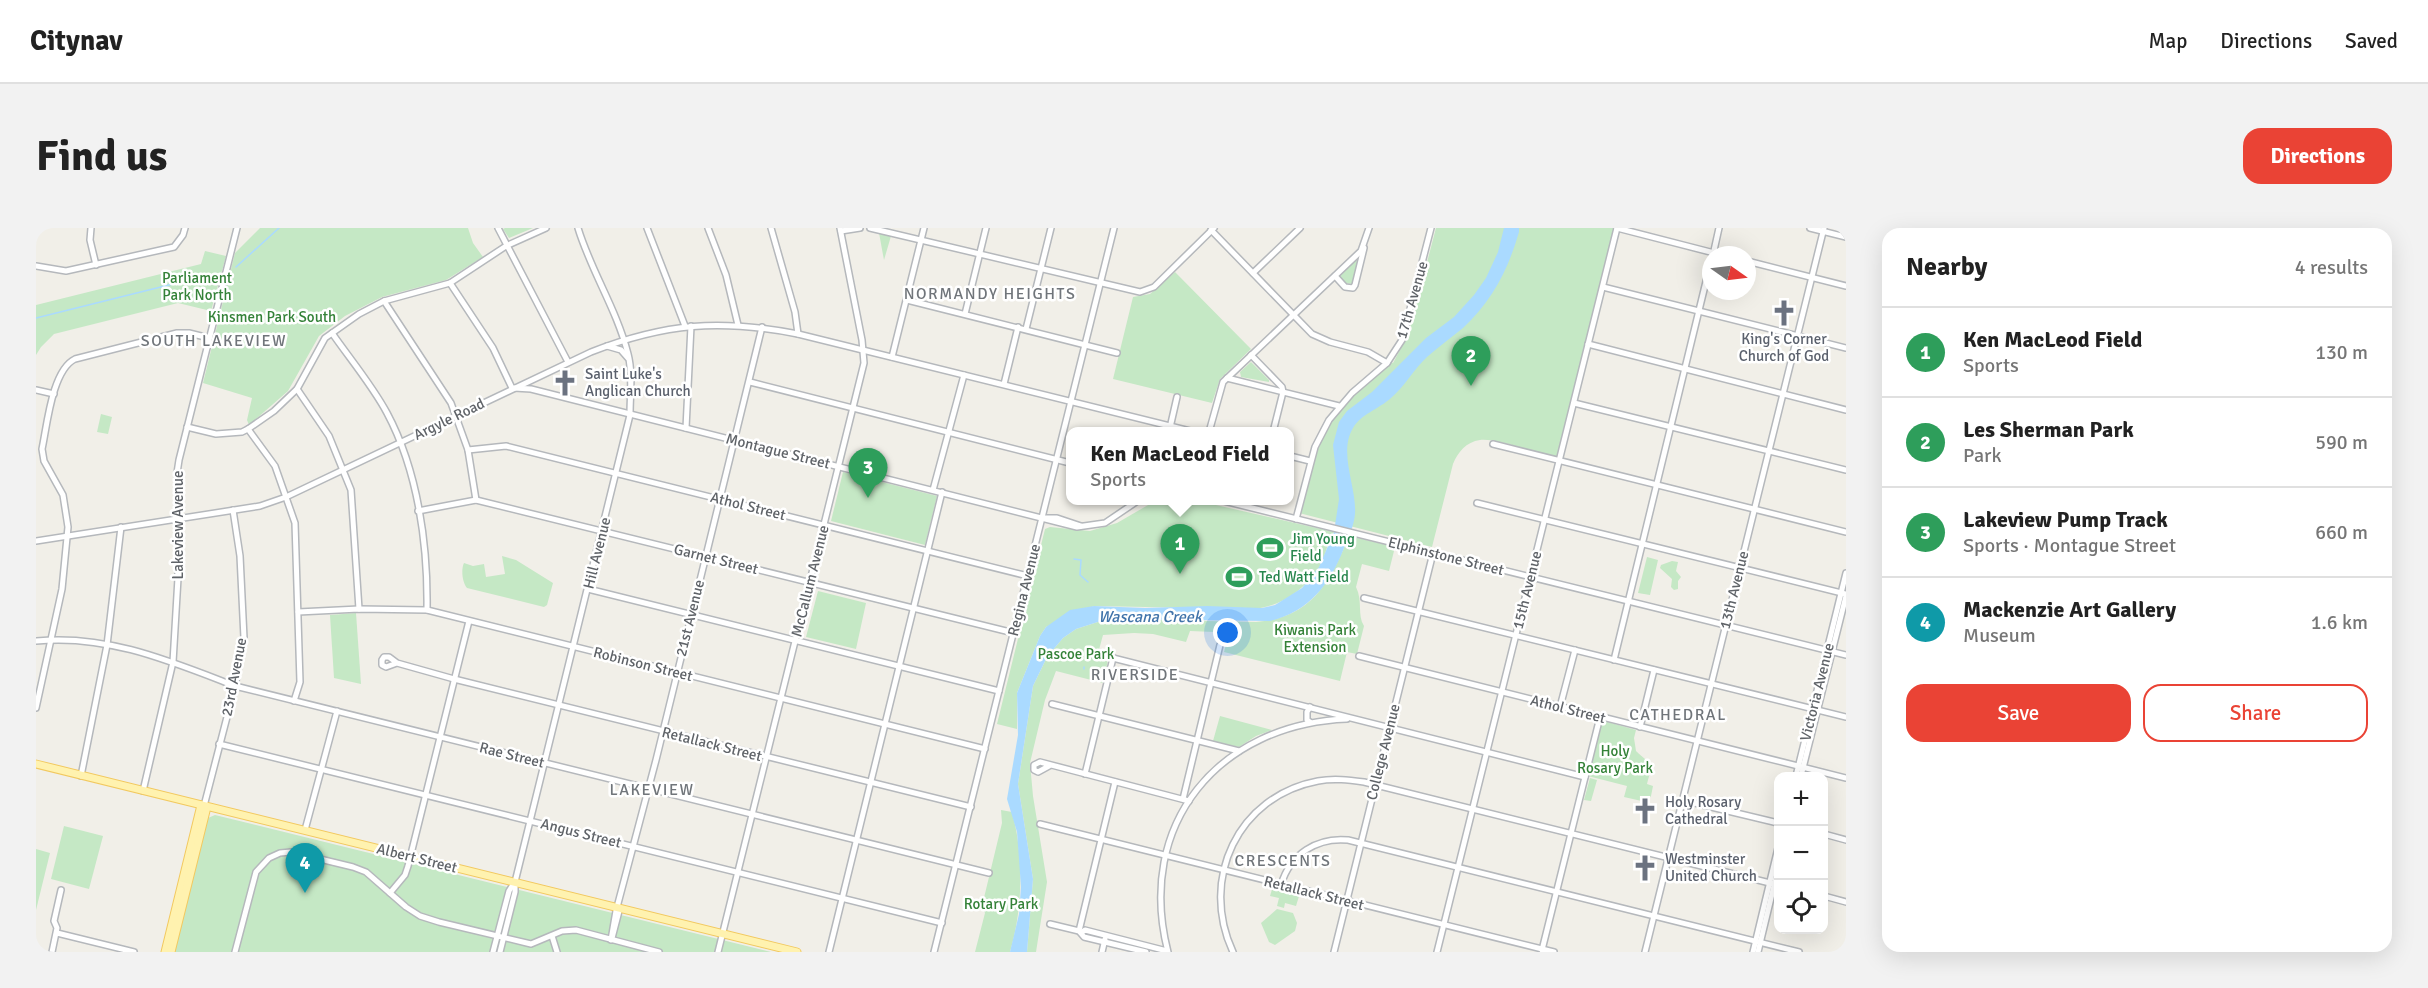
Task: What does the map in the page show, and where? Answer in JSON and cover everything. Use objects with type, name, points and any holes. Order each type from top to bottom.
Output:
[{"type":"main road","name":"Albert Street","points":[[36,765],[797,952]]},
{"type":"main road","name":"23rd Avenue","points":[[165,952],[204,806]]},
{"type":"main road","name":"23rd Avenue","points":[[171,952],[204,806]]},
{"type":"street","points":[[92,228],[90,240],[96,265]]},
{"type":"street","points":[[36,266],[66,271],[174,247],[185,228]]},
{"type":"street","name":"Lakeview Avenue","points":[[144,791],[173,662],[178,578],[177,473],[237,228]]},
{"type":"street","points":[[498,228],[568,362]]},
{"type":"street","points":[[187,427],[216,434],[242,432],[248,429],[274,411],[297,388],[325,338],[359,314],[384,301],[450,283],[506,246],[546,228]]},
{"type":"street","name":"Hill Avenue","points":[[515,882],[630,414],[629,358],[616,316],[585,252],[578,228]]},
{"type":"street","points":[[647,228],[688,326],[686,428]]},
{"type":"street","points":[[708,228],[726,275],[738,325]]},
{"type":"street","points":[[771,228],[795,312],[798,334]]},
{"type":"street","points":[[840,230],[860,228]]},
{"type":"street","points":[[870,228],[1132,292],[1148,291],[1211,229],[1318,338],[1368,352],[1387,363]]},
{"type":"street","points":[[892,357],[924,228]]},
{"type":"street","points":[[965,314],[986,228]]},
{"type":"street","points":[[1026,329],[1051,228]]},
{"type":"street","name":"Regina Avenue","points":[[934,952],[1114,228]]},
{"type":"street","points":[[1253,273],[1300,228]]},
{"type":"street","points":[[1335,276],[1345,287],[1353,288],[1369,228]]},
{"type":"street","name":"17th Avenue","points":[[1296,519],[1310,461],[1321,434],[1339,406],[1387,363],[1397,350],[1406,331],[1431,228]]},
{"type":"street","points":[[1617,228],[1702,251]]},
{"type":"street","name":"15th Avenue","points":[[1437,952],[1617,228]]},
{"type":"street","points":[[1715,246],[1719,228]]},
{"type":"street","points":[[1810,228],[1846,237]]},
{"type":"street","name":"McCallum Avenue","points":[[718,952],[864,363],[840,230]]},
{"type":"street","name":"13th Avenue","points":[[1645,952],[1824,230]]},
{"type":"street","points":[[1210,427],[1220,387],[1227,378],[1364,247]]},
{"type":"street","points":[[1756,263],[1846,286]]},
{"type":"street","points":[[450,283],[493,348],[512,388]]},
{"type":"street","points":[[1603,287],[1846,348]]},
{"type":"street","points":[[1614,660],[1702,298]]},
{"type":"street","points":[[907,300],[1117,353]]},
{"type":"street","points":[[384,301],[451,403],[468,450],[476,500]]},
{"type":"street","name":"Argyle Road","points":[[36,541],[260,506],[286,497],[568,362],[623,339],[688,326],[738,325],[798,334],[1071,401],[1163,427]]},
{"type":"street","name":"21st Avenue","points":[[611,940],[762,327]]},
{"type":"street","points":[[1004,384],[1018,327]]},
{"type":"street","points":[[36,708],[62,589],[68,527],[63,495],[44,461],[42,449],[59,375],[69,362],[75,359],[177,333],[189,333],[209,338]]},
{"type":"street","points":[[332,333],[387,412],[407,459],[418,511],[427,580],[427,610]]},
{"type":"street","points":[[1588,344],[1846,410]]},
{"type":"street","points":[[607,346],[621,350],[629,358]]},
{"type":"street","points":[[1251,355],[1282,387],[1283,392],[1274,427]]},
{"type":"street","points":[[933,490],[964,375]]},
{"type":"street","points":[[531,389],[535,377]]},
{"type":"street","points":[[1227,378],[1339,406]]},
{"type":"street","points":[[750,382],[1066,462]]},
{"type":"street","points":[[297,388],[329,436],[351,490],[359,609]]},
{"type":"street","name":"Montague Street","points":[[512,388],[531,389],[1071,526],[1105,523],[1132,505]]},
{"type":"street","points":[[36,390],[54,394]]},
{"type":"street","points":[[1170,427],[1178,397]]},
{"type":"street","points":[[1574,403],[1846,470]]},
{"type":"street","points":[[248,429],[275,466],[295,523],[300,682],[294,701]]},
{"type":"street","points":[[1493,444],[1846,532]]},
{"type":"street","name":"Athol Street","points":[[468,450],[506,446],[1028,576]]},
{"type":"street","points":[[1294,457],[1310,461]]},
{"type":"street","points":[[828,952],[942,492]]},
{"type":"street","name":"Garnet Street","points":[[418,511],[476,500],[1014,633]]},
{"type":"street","points":[[1477,503],[1844,595]]},
{"type":"street","name":"Elphinstone Street","points":[[1237,505],[1846,655]]},
{"type":"street","name":"23rd Avenue","points":[[204,806],[235,686],[244,638],[240,556],[233,510]]},
{"type":"street","points":[[81,776],[107,645],[121,527]]},
{"type":"street","name":"College Avenue","points":[[1334,952],[1433,553]]},
{"type":"street","name":"Victoria Avenue","points":[[1798,772],[1844,595],[1846,573]]},
{"type":"street","points":[[588,589],[795,639],[999,692]]},
{"type":"street","points":[[1364,598],[1846,717]]},
{"type":"street","name":"Robinson Street","points":[[298,612],[359,609],[427,610],[985,749]]},
{"type":"street","points":[[390,893],[405,875],[469,621]]},
{"type":"street","name":"Rae Street","points":[[36,641],[51,640],[138,650],[235,686],[988,873]]},
{"type":"street","points":[[1105,938],[1167,952],[1162,929],[1160,900],[1165,856],[1186,800],[1197,740],[1220,645]]},
{"type":"street","points":[[1560,707],[1575,650]]},
{"type":"street","points":[[1101,655],[1585,777]]},
{"type":"street","name":"Athol Street","points":[[1359,656],[1846,778]]},
{"type":"street","points":[[1085,774],[1113,658]]},
{"type":"street","name":"Retallack Street","points":[[397,663],[971,807]]},
{"type":"street","points":[[1640,727],[1654,670]]},
{"type":"street","points":[[1052,704],[1239,751]]},
{"type":"street","points":[[1310,707],[1306,715],[1310,722]]},
{"type":"street","points":[[305,831],[337,711]]},
{"type":"street","points":[[1542,951],[1600,717]]},
{"type":"street","points":[[1186,800],[1213,772],[1239,751],[1279,730],[1310,722],[1354,718]]},
{"type":"street","name":"Angus Street","points":[[219,744],[942,923]]},
{"type":"street","points":[[1049,766],[1186,800]]},
{"type":"street","name":"Victoria Avenue","points":[[1801,767],[1801,772]]},
{"type":"street","points":[[1233,952],[1225,934],[1220,890],[1223,870],[1243,828],[1263,806],[1279,796],[1300,786],[1341,779],[1376,784],[1774,884],[1758,942],[1753,952]]},
{"type":"street","points":[[1080,932],[1115,782]]},
{"type":"street","points":[[1682,800],[1774,822]]},
{"type":"street","name":"Retallack Street","points":[[1040,824],[1542,951],[1554,952]]},
{"type":"street","points":[[1828,835],[1846,840]]},
{"type":"street","points":[[1281,885],[1290,865],[1314,845],[1335,840],[1361,843],[1799,952]]},
{"type":"street","points":[[235,952],[256,872],[264,861],[285,852],[299,853],[353,867],[370,875],[406,907],[420,916],[531,944],[562,931],[576,930],[659,952]]},
{"type":"street","points":[[493,952],[508,891],[515,882]]},
{"type":"street","points":[[500,952],[515,892],[515,882]]},
{"type":"street","points":[[52,952],[57,933],[54,921],[61,890]]},
{"type":"street","points":[[1828,897],[1846,902]]},
{"type":"street","points":[[1050,924],[1080,932],[1085,930],[1146,952]]},
{"type":"street","points":[[57,933],[134,952]]},
{"type":"street","points":[[552,936],[557,952]]},
{"type":"street","points":[[1102,952],[1105,938]]},
{"type":"street","points":[[1758,942],[1758,952]]},
{"type":"green space","name":"Kinsmen Park South","points":[[260,228],[468,228],[473,243],[483,257],[446,280],[382,297],[345,316],[319,336],[288,391],[249,425],[247,420],[252,398],[203,383],[235,253]]},
{"type":"green space","points":[[533,228],[509,238],[503,229]]},
{"type":"green space","points":[[1436,228],[1615,228],[1558,459],[1497,441],[1480,440],[1467,445],[1453,464],[1432,547],[1299,513],[1311,469],[1328,428],[1351,398],[1391,362],[1393,363],[1408,335]]},
{"type":"green space","points":[[879,233],[891,236],[884,260]]},
{"type":"green space","name":"Parliament Park North","points":[[205,251],[226,256],[211,311],[178,303],[54,334],[36,355],[36,305],[201,264]]},
{"type":"green space","points":[[1356,260],[1358,261],[1353,284],[1344,283],[1339,276]]},
{"type":"green space","points":[[1175,272],[1251,349],[1220,379],[1212,403],[1113,379],[1133,297],[1150,294]]},
{"type":"green space","points":[[1251,362],[1269,382],[1241,377],[1240,372]]},
{"type":"green space","points":[[101,414],[112,417],[108,434],[97,432]]},
{"type":"green space","points":[[843,472],[937,496],[925,545],[831,521]]},
{"type":"green space","points":[[1148,505],[1216,505],[1334,532],[1314,575],[1299,590],[1271,605],[1251,609],[1094,606],[1046,627],[1040,636],[1017,693],[1017,729],[997,724],[1045,529],[1050,527],[1090,531],[1117,523]]},
{"type":"green space","name":"Kiwanis Park Extension","points":[[1349,536],[1395,547],[1389,571],[1362,564],[1356,587],[1364,626],[1357,654],[1347,652],[1340,681],[1224,652],[1228,637],[1214,632],[1190,631],[1186,642],[1153,634],[1103,635],[1097,657],[1108,660],[1103,683],[1056,671],[1045,700],[1030,763],[1047,882],[1036,952],[1027,952],[1033,879],[1018,784],[1033,686],[1047,657],[1063,638],[1076,629],[1107,619],[1256,622],[1275,619],[1291,613],[1305,605],[1326,582]]},
{"type":"green space","points":[[502,556],[516,560],[553,583],[547,605],[544,607],[467,588],[462,576],[464,563],[473,566],[484,564],[486,577],[505,574]]},
{"type":"green space","points":[[1647,557],[1658,560],[1650,595],[1638,593]]},
{"type":"green space","points":[[1672,561],[1678,562],[1676,571],[1681,577],[1678,581],[1678,589],[1674,590],[1671,587],[1672,579],[1660,568],[1661,565]]},
{"type":"green space","points":[[818,591],[866,603],[856,649],[806,637]]},
{"type":"green space","points":[[356,613],[361,684],[334,678],[330,615]]},
{"type":"green space","points":[[1220,716],[1272,730],[1256,736],[1239,747],[1213,741]]},
{"type":"green space","name":"Holy Rosary Park","points":[[1604,721],[1636,730],[1634,738],[1636,751],[1650,765],[1647,784],[1653,786],[1651,796],[1646,802],[1624,797],[1627,786],[1588,776],[1601,724]]},
{"type":"green space","points":[[1590,778],[1597,780],[1591,801],[1584,800]]},
{"type":"green space","name":"Rotary Park","points":[[1001,810],[1012,812],[1019,846],[1020,900],[1014,935],[1010,952],[975,952],[985,913],[982,906],[1002,823]]},
{"type":"green space","points":[[215,815],[771,952],[174,952],[208,818]]},
{"type":"green space","points":[[64,826],[103,836],[89,889],[51,879]]},
{"type":"green space","points":[[36,849],[50,853],[36,910]]},
{"type":"green space","points":[[1273,886],[1300,893],[1296,906],[1285,903],[1284,908],[1277,906],[1279,898],[1270,896]]},
{"type":"green space","points":[[1277,909],[1293,913],[1297,923],[1295,931],[1275,945],[1269,942],[1261,923]]},
{"type":"water","name":"Wascana Creek","points":[[1504,228],[1519,228],[1519,232],[1510,259],[1491,296],[1463,328],[1427,357],[1391,398],[1361,419],[1353,428],[1347,448],[1355,504],[1354,522],[1332,573],[1317,594],[1296,610],[1270,621],[1107,619],[1076,629],[1063,638],[1047,657],[1033,686],[1018,784],[1033,879],[1027,952],[1010,952],[1019,914],[1021,887],[1017,832],[1007,799],[1018,735],[1017,693],[1040,636],[1046,627],[1070,610],[1094,606],[1262,608],[1275,605],[1302,588],[1319,567],[1334,532],[1339,499],[1333,445],[1339,422],[1347,411],[1372,392],[1426,338],[1454,317],[1474,295],[1486,278],[1498,252]]},
{"type":"waterway","points":[[236,267],[279,228]]},
{"type":"waterway","points":[[36,318],[209,275]]},
{"type":"waterway","points":[[1074,559],[1081,560],[1080,575],[1088,582]]},
{"type":"place","name":"King's Corner Church of God","points":[[1784,313]]},
{"type":"place","name":"Saint Luke's Anglican Church","points":[[565,383]]},
{"type":"place","name":"Les Sherman Park","points":[[1471,386]]},
{"type":"place","name":"Lakeview Pump Track","points":[[868,498]]},
{"type":"place","name":"Jim Young Field","points":[[1270,548]]},
{"type":"place","name":"Ken MacLeod Field","points":[[1180,574]]},
{"type":"place","name":"Ted Watt Field","points":[[1239,577]]},
{"type":"place","name":"Holy Rosary Cathedral","points":[[1645,811]]},
{"type":"place","name":"Westminster United Church","points":[[1645,868]]},
{"type":"place","name":"Mackenzie Art Gallery","points":[[305,893]]},
{"type":"district","name":"NORMANDY HEIGHTS","points":[[990,293]]},
{"type":"district","name":"SOUTH LAKEVIEW","points":[[214,340]]},
{"type":"district","name":"RIVERSIDE","points":[[1135,674]]},
{"type":"district","name":"CATHEDRAL","points":[[1678,714]]},
{"type":"district","name":"LAKEVIEW","points":[[652,789]]},
{"type":"district","name":"CRESCENTS","points":[[1283,860]]},
{"type":"park label","name":"Pascoe Park","points":[[1076,654]]}]
